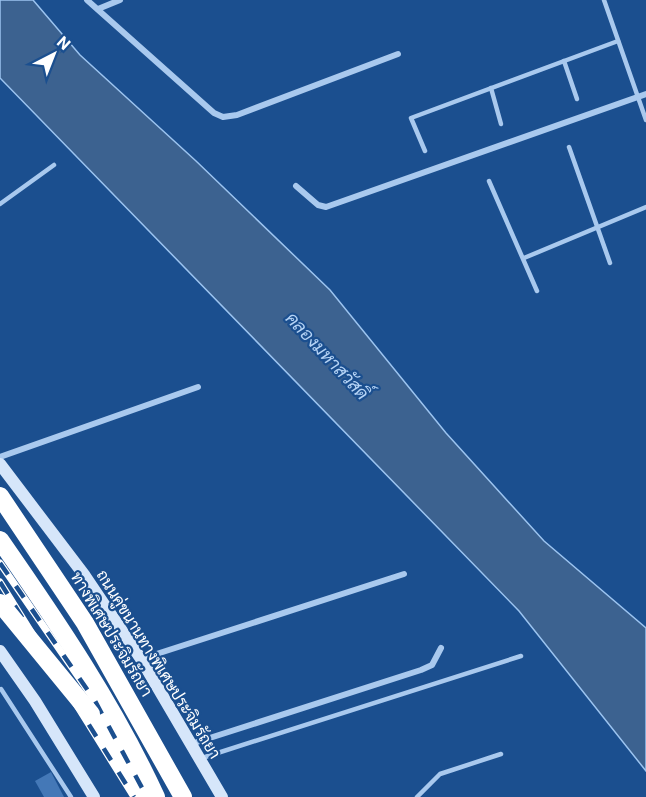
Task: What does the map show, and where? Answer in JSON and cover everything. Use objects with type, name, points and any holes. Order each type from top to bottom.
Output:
[{"type":"highway","name":"ทางพิเศษประจิมรัถยา","points":[[0,496],[85,623],[183,797]]},
{"type":"highway","points":[[0,540],[80,659],[140,763],[156,797]]},
{"type":"highway","points":[[0,603],[92,714],[146,797]]},
{"type":"main road","name":"ถนนคู่ขนานทางพิเศษประจิมรัถยา","points":[[0,464],[85,576],[141,659],[222,797]]},
{"type":"main road","points":[[0,651],[35,701],[94,797]]},
{"type":"street","points":[[87,0],[214,113],[223,117],[237,115],[398,54]]},
{"type":"street","points":[[98,9],[120,0]]},
{"type":"street","points":[[296,186],[318,205],[326,207],[646,94]]},
{"type":"street","points":[[0,457],[198,387]]},
{"type":"street","points":[[141,659],[404,574]]},
{"type":"street","points":[[191,744],[421,670],[432,665],[441,648]]},
{"type":"lane","points":[[604,0],[646,120]]},
{"type":"lane","points":[[425,151],[411,118],[618,41]]},
{"type":"lane","points":[[564,61],[577,99]]},
{"type":"lane","points":[[491,88],[501,124]]},
{"type":"lane","points":[[569,147],[609,263]]},
{"type":"lane","points":[[0,204],[54,165]]},
{"type":"lane","points":[[489,181],[537,291]]},
{"type":"lane","points":[[524,258],[646,207]]},
{"type":"lane","points":[[199,759],[521,656]]},
{"type":"lane","points":[[1,689],[71,797]]},
{"type":"lane","points":[[417,797],[440,774],[501,754]]},
{"type":"water","name":"คลองมหาสวัสดิ์","points":[[0,0],[33,0],[80,55],[196,161],[330,290],[446,433],[544,541],[646,628],[646,771],[519,611],[0,78]]},
{"type":"building","points":[[51,772],[64,797],[44,797],[35,781]]},
{"type":"railway","points":[[0,563],[95,701],[147,797]]},
{"type":"railway","points":[[0,582],[134,797]]}]
